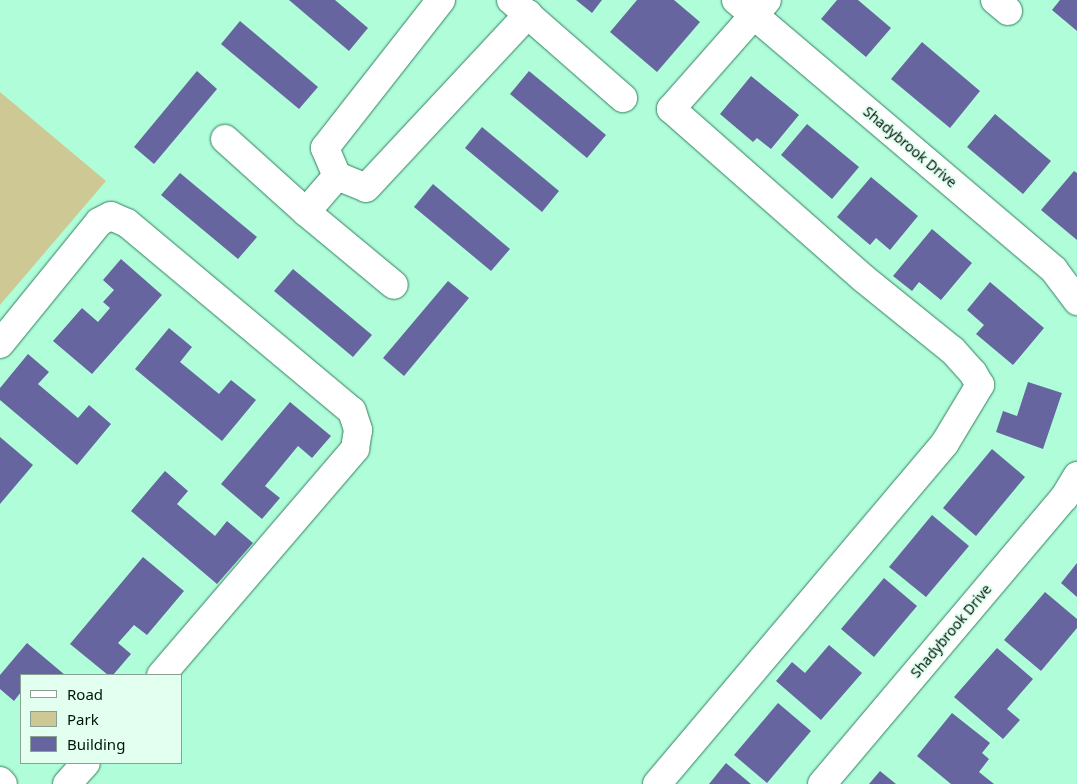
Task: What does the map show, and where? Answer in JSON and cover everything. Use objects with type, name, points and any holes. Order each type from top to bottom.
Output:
[{"type":"street","points":[[441,0],[324,148],[337,176],[366,188],[520,7],[623,98]]},
{"type":"street","points":[[657,784],[945,443],[980,385],[973,373],[952,350],[855,271],[670,109],[752,6]]},
{"type":"street","name":"Shadybrook Drive","points":[[752,6],[1054,270],[1077,301]]},
{"type":"street","points":[[224,138],[306,212],[394,285]]},
{"type":"street","points":[[306,212],[337,176]]},
{"type":"street","points":[[0,344],[99,222],[111,216],[128,223],[352,411],[358,430],[355,449],[162,674]]},
{"type":"street","name":"Shadybrook Drive","points":[[822,784],[1064,498],[1077,476]]},
{"type":"street","points":[[67,784],[85,764]]},
{"type":"street","points":[[0,781],[3,784]]},
{"type":"green space","points":[[0,92],[106,181],[0,305]]},
{"type":"building","points":[[289,0],[335,0],[368,28],[349,51]]},
{"type":"building","points":[[576,0],[602,0],[592,13]]},
{"type":"building","points":[[637,0],[674,0],[700,22],[657,72],[610,32]]},
{"type":"building","points":[[837,0],[858,0],[891,28],[866,57],[821,19]]},
{"type":"building","points":[[1060,0],[1077,0],[1077,31],[1052,10]]},
{"type":"building","points":[[240,21],[318,87],[299,109],[221,44]]},
{"type":"building","points":[[922,42],[980,91],[950,128],[891,79]]},
{"type":"building","points":[[197,71],[217,89],[154,164],[134,147]]},
{"type":"building","points":[[529,71],[606,135],[587,158],[510,94]]},
{"type":"building","points":[[751,76],[799,115],[771,149],[757,138],[753,142],[720,114]]},
{"type":"building","points":[[995,114],[1051,161],[1023,194],[967,147]]},
{"type":"building","points":[[807,124],[859,167],[832,199],[781,155]]},
{"type":"building","points":[[482,127],[559,191],[542,212],[465,148]]},
{"type":"building","points":[[1074,171],[1077,173],[1077,240],[1041,210]]},
{"type":"building","points":[[180,173],[257,237],[238,259],[161,195]]},
{"type":"building","points":[[871,177],[918,216],[890,250],[876,238],[870,245],[837,217]]},
{"type":"building","points":[[433,184],[510,249],[491,271],[414,207]]},
{"type":"building","points":[[932,229],[972,263],[941,300],[919,282],[912,291],[893,276]]},
{"type":"building","points":[[121,259],[162,295],[92,374],[53,341],[82,308],[98,322],[110,308],[103,302],[114,290],[103,280]]},
{"type":"building","points":[[293,269],[372,335],[353,357],[274,291]]},
{"type":"building","points":[[448,281],[469,298],[404,376],[383,358]]},
{"type":"building","points":[[990,282],[1044,328],[1013,365],[976,334],[984,325],[967,310]]},
{"type":"building","points":[[169,328],[192,347],[180,362],[219,394],[231,380],[256,400],[222,441],[135,369]]},
{"type":"building","points":[[28,354],[49,372],[38,384],[78,418],[89,405],[111,424],[77,465],[0,400],[0,388]]},
{"type":"building","points":[[1028,382],[1062,393],[1043,449],[996,432],[1003,411],[1017,416]]},
{"type":"building","points":[[290,402],[331,436],[312,458],[298,446],[265,486],[280,498],[262,519],[221,484]]},
{"type":"building","points":[[0,437],[33,465],[0,504]]},
{"type":"building","points":[[992,449],[1025,477],[976,536],[943,508]]},
{"type":"building","points":[[165,471],[188,491],[177,504],[215,536],[227,521],[253,543],[217,584],[131,511]]},
{"type":"building","points":[[932,515],[969,546],[926,597],[889,567]]},
{"type":"building","points":[[143,557],[184,591],[147,635],[134,625],[118,643],[131,654],[114,674],[107,674],[70,644]]},
{"type":"building","points":[[1077,563],[1077,597],[1061,583]]},
{"type":"building","points":[[884,578],[917,606],[874,657],[841,629]]},
{"type":"building","points":[[1045,592],[1077,619],[1077,628],[1041,671],[1004,640]]},
{"type":"building","points":[[27,643],[64,674],[20,674],[20,693],[14,701],[0,689],[0,675]]},
{"type":"building","points":[[829,645],[862,673],[821,720],[776,681],[792,662],[805,673]]},
{"type":"building","points":[[997,648],[1033,679],[1007,709],[1020,720],[1003,739],[954,697]]},
{"type":"building","points":[[778,703],[811,731],[767,783],[734,755]]},
{"type":"building","points":[[952,713],[990,743],[982,753],[989,759],[979,772],[994,784],[951,784],[917,756]]},
{"type":"building","points":[[726,763],[751,784],[709,784]]},
{"type":"building","points":[[880,771],[896,784],[869,784]]}]
